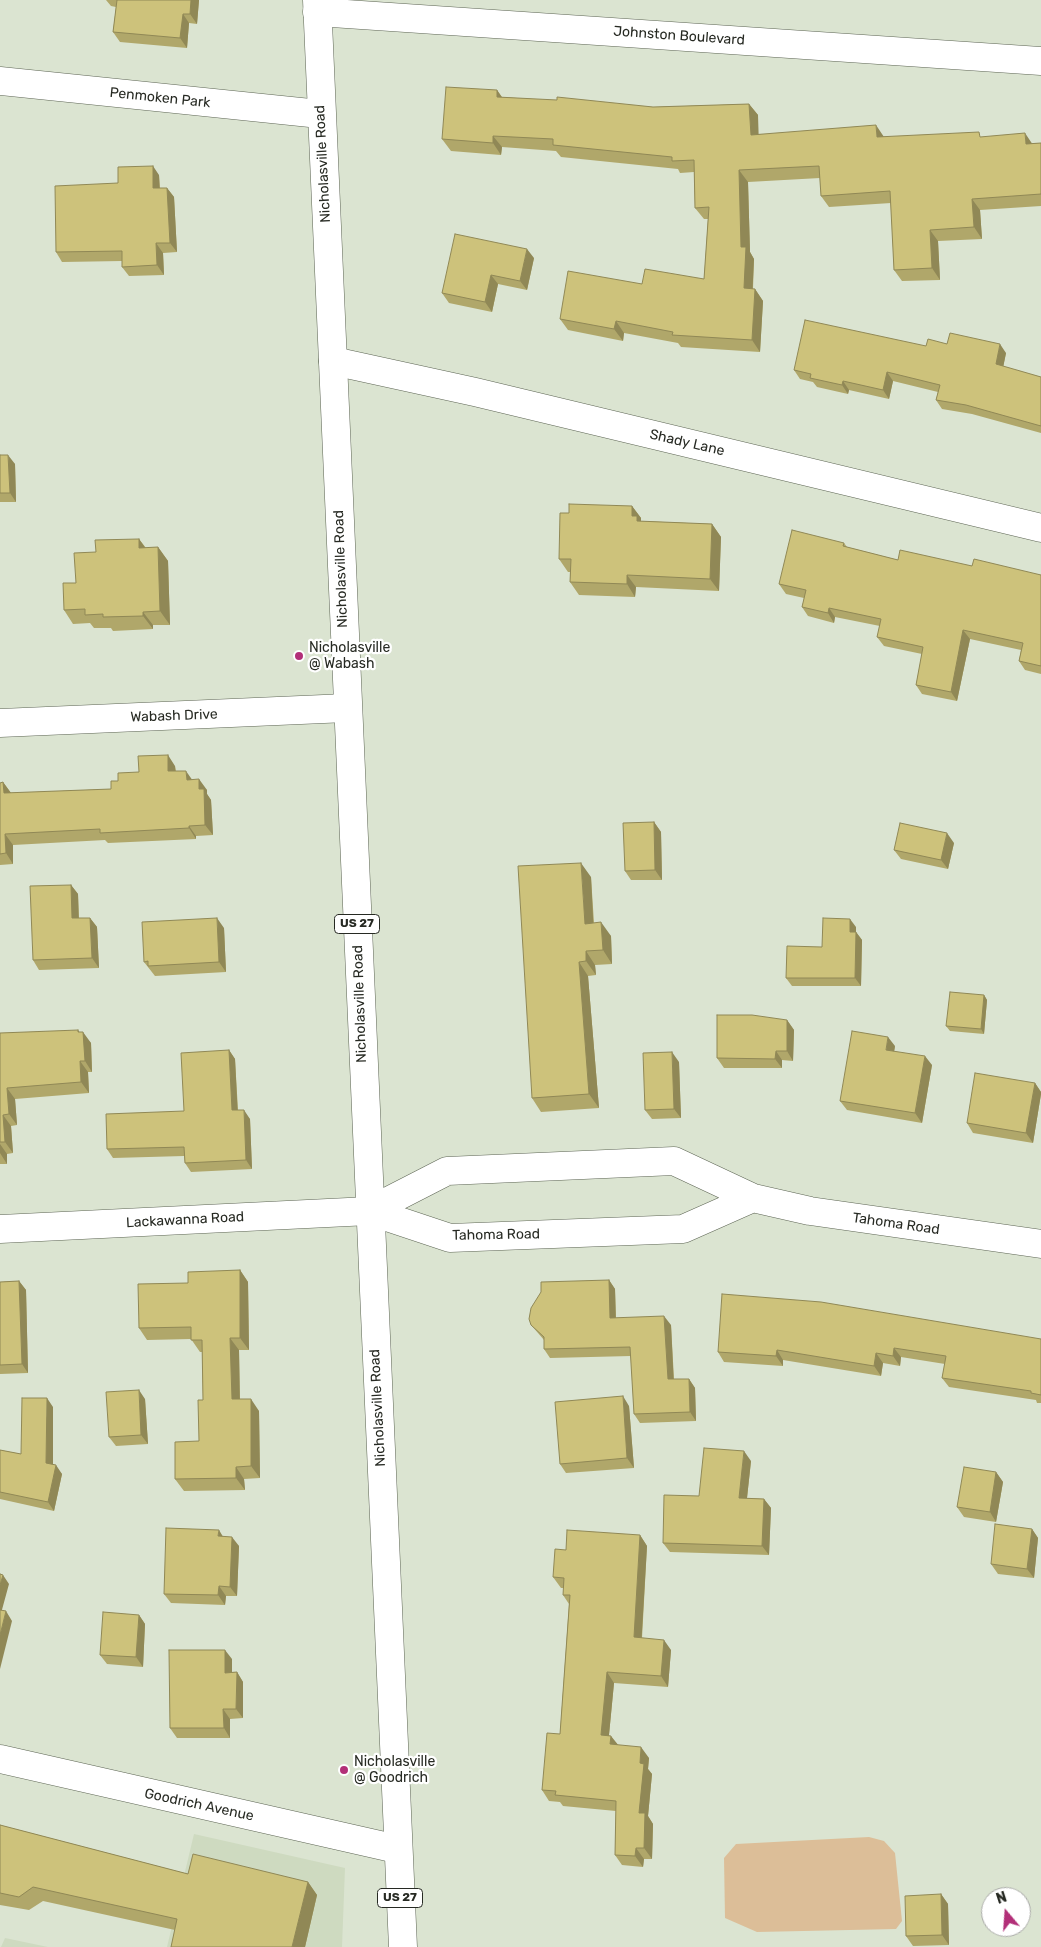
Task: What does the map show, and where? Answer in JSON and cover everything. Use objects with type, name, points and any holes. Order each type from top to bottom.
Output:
[{"type":"street","name":"Johnston Boulevard","points":[[317,6],[1041,60]]},
{"type":"street","name":"Nicholasville Road","points":[[317,6],[320,114],[333,361],[369,1211],[403,1947]]},
{"type":"street","name":"Penmoken Park","points":[[0,81],[320,114]]},
{"type":"street","name":"Shady Lane","points":[[333,361],[485,395],[1041,528]]},
{"type":"street","name":"Wabash Drive","points":[[0,723],[348,708]]},
{"type":"street","name":"Tahoma Road","points":[[369,1211],[447,1171],[674,1161],[752,1198],[810,1211],[1041,1244]]},
{"type":"street","name":"Tahoma Road","points":[[369,1211],[450,1238],[683,1229],[752,1198]]},
{"type":"street","name":"Lackawanna Road","points":[[0,1228],[369,1211]]},
{"type":"street","name":"Goodrich Avenue","points":[[0,1759],[398,1849]]},
{"type":"shaded area","points":[[194,1834],[345,1868],[342,1947],[167,1947]]},
{"type":"shaded area","points":[[869,1837],[884,1841],[895,1853],[902,1921],[896,1929],[757,1932],[725,1918],[724,1858],[736,1844]]},
{"type":"shaded area","points":[[5,1938],[48,1947],[1,1947]]},
{"type":"building","points":[[117,0],[191,0],[190,14],[183,14],[180,38],[113,32]]},
{"type":"building","points":[[446,87],[497,90],[497,97],[557,100],[557,97],[653,107],[749,104],[751,135],[876,125],[877,137],[979,132],[980,137],[1025,133],[1026,144],[1041,143],[1041,194],[972,199],[974,227],[930,230],[932,268],[894,270],[890,191],[821,196],[819,166],[739,170],[741,247],[746,247],[744,288],[755,289],[752,340],[672,335],[673,332],[616,321],[614,329],[560,319],[568,271],[642,284],[645,269],[704,279],[709,207],[695,208],[694,160],[672,161],[672,157],[553,145],[553,139],[493,136],[493,143],[442,139]]},
{"type":"building","points":[[153,166],[153,188],[167,188],[170,243],[156,243],[157,265],[122,267],[122,251],[56,252],[55,186],[118,183],[118,167]]},
{"type":"building","points":[[455,234],[527,249],[520,281],[491,275],[485,302],[442,293]]},
{"type":"building","points":[[805,320],[926,346],[928,339],[947,344],[950,333],[1000,344],[996,364],[1041,377],[1041,426],[966,405],[936,400],[940,385],[887,372],[883,390],[843,381],[842,385],[810,378],[811,374],[794,370]]},
{"type":"building","points":[[0,455],[8,455],[10,493],[0,493]]},
{"type":"building","points":[[569,504],[632,506],[632,516],[637,516],[637,521],[712,524],[710,579],[627,575],[627,584],[570,582],[571,559],[559,559],[560,513],[569,513]]},
{"type":"building","points":[[792,530],[844,543],[843,546],[898,560],[900,550],[972,566],[974,559],[1041,575],[1041,666],[1019,661],[1023,643],[963,630],[951,692],[916,685],[923,647],[877,637],[881,619],[829,608],[828,613],[802,607],[806,590],[779,584]]},
{"type":"building","points":[[139,539],[139,548],[158,547],[160,611],[143,612],[143,616],[103,617],[103,614],[85,615],[85,609],[64,610],[63,583],[76,583],[74,553],[96,552],[95,540]]},
{"type":"building","points":[[168,755],[168,771],[186,771],[187,780],[199,779],[199,789],[204,789],[205,825],[189,826],[189,828],[100,833],[100,829],[5,834],[6,853],[0,854],[0,783],[3,782],[4,793],[111,789],[111,781],[118,781],[118,773],[139,772],[138,756]]},
{"type":"building","points":[[654,822],[655,870],[625,871],[623,823]]},
{"type":"building","points":[[900,823],[947,833],[941,860],[894,850]]},
{"type":"building","points":[[581,863],[585,924],[601,922],[603,950],[586,951],[586,961],[579,962],[589,1094],[532,1098],[518,866]]},
{"type":"building","points":[[71,885],[72,918],[90,918],[92,958],[33,960],[30,886]]},
{"type":"building","points":[[217,918],[219,962],[148,966],[148,961],[144,962],[142,922]]},
{"type":"building","points":[[823,918],[850,919],[850,932],[856,932],[855,978],[786,978],[787,946],[822,947]]},
{"type":"building","points":[[950,992],[984,995],[981,1029],[946,1026]]},
{"type":"building","points":[[717,1015],[752,1015],[787,1020],[787,1051],[776,1051],[775,1059],[717,1058]]},
{"type":"building","points":[[78,1030],[78,1032],[83,1032],[85,1061],[80,1061],[81,1082],[7,1088],[9,1114],[3,1115],[5,1142],[0,1142],[0,1033]]},
{"type":"building","points":[[852,1031],[888,1037],[886,1050],[925,1056],[915,1113],[840,1101]]},
{"type":"building","points":[[229,1050],[232,1110],[244,1110],[246,1160],[185,1163],[184,1147],[107,1149],[106,1114],[184,1111],[181,1053]]},
{"type":"building","points":[[672,1052],[674,1109],[645,1110],[643,1053]]},
{"type":"building","points":[[975,1073],[1035,1083],[1026,1133],[967,1123]]},
{"type":"building","points":[[240,1270],[240,1338],[230,1338],[232,1399],[251,1399],[251,1466],[236,1467],[236,1478],[175,1479],[175,1442],[199,1441],[198,1400],[203,1400],[202,1340],[191,1340],[191,1327],[139,1328],[138,1284],[188,1283],[188,1272]]},
{"type":"building","points":[[609,1280],[610,1318],[664,1316],[668,1379],[689,1379],[690,1412],[634,1414],[630,1347],[544,1349],[544,1337],[531,1325],[529,1319],[531,1308],[541,1292],[541,1282]]},
{"type":"building","points":[[19,1281],[22,1364],[0,1365],[0,1282]]},
{"type":"building","points":[[722,1294],[821,1302],[1041,1339],[1041,1395],[1031,1393],[1031,1391],[942,1378],[946,1356],[894,1348],[893,1356],[876,1353],[874,1366],[777,1350],[776,1356],[718,1352]]},
{"type":"building","points":[[139,1390],[141,1435],[109,1437],[106,1392]]},
{"type":"building","points":[[623,1396],[627,1458],[560,1464],[555,1402]]},
{"type":"building","points":[[22,1398],[47,1398],[46,1463],[56,1465],[48,1502],[0,1492],[0,1450],[21,1454]]},
{"type":"building","points":[[704,1448],[744,1451],[739,1498],[764,1499],[762,1546],[663,1543],[664,1495],[699,1496]]},
{"type":"building","points":[[964,1467],[996,1472],[990,1512],[957,1507]]},
{"type":"building","points":[[995,1524],[1032,1529],[1027,1569],[991,1564]]},
{"type":"building","points":[[166,1528],[219,1530],[218,1536],[232,1537],[230,1587],[219,1586],[218,1595],[164,1594]]},
{"type":"building","points":[[567,1530],[640,1535],[634,1637],[664,1640],[661,1676],[607,1672],[601,1735],[611,1736],[610,1744],[641,1747],[640,1763],[644,1764],[639,1813],[645,1813],[644,1848],[636,1848],[635,1856],[615,1855],[616,1801],[555,1795],[556,1791],[542,1790],[547,1733],[560,1734],[570,1595],[563,1595],[564,1578],[553,1577],[555,1549],[566,1550]]},
{"type":"building","points":[[0,1574],[3,1575],[0,1585]]},
{"type":"building","points":[[0,1610],[6,1611],[0,1635]]},
{"type":"building","points":[[103,1612],[139,1615],[136,1657],[100,1655]]},
{"type":"building","points":[[169,1650],[225,1650],[225,1673],[237,1672],[236,1709],[223,1709],[224,1728],[170,1728]]},
{"type":"building","points":[[0,1825],[188,1874],[193,1854],[308,1882],[292,1947],[171,1947],[177,1919],[33,1887],[19,1897],[0,1893]]},
{"type":"building","points":[[941,1894],[942,1935],[906,1936],[905,1896]]},
{"type":"place","name":"Nicholasville @ Wabash","points":[[299,656]]},
{"type":"place","name":"Nicholasville @ Goodrich","points":[[344,1770]]}]
